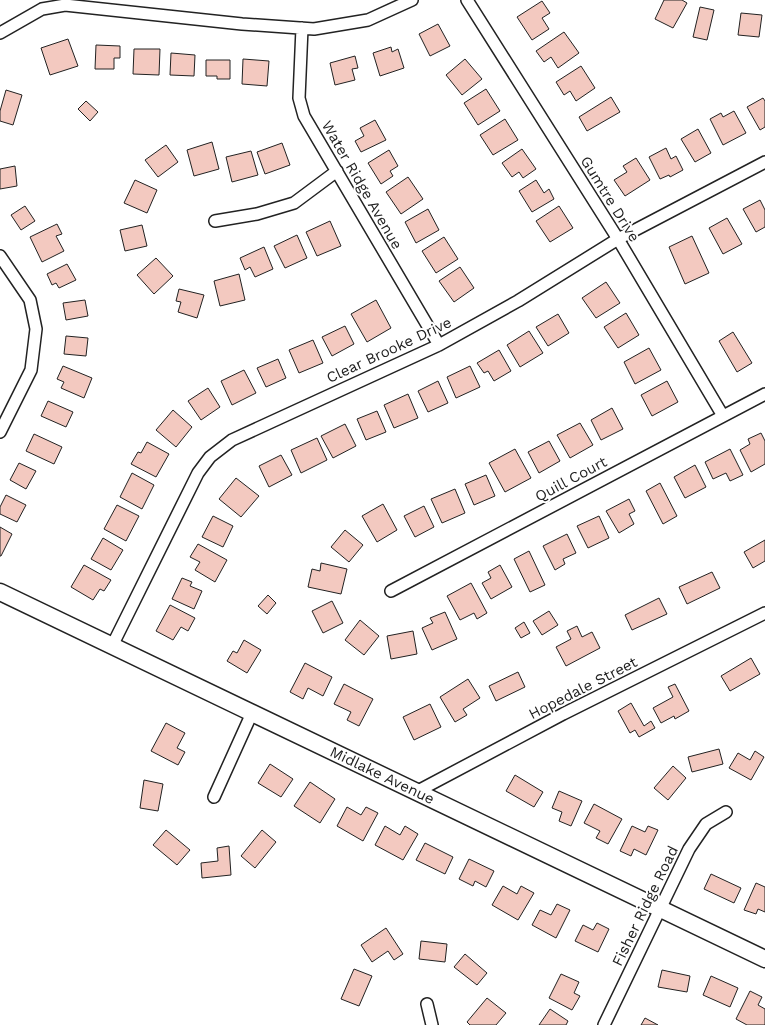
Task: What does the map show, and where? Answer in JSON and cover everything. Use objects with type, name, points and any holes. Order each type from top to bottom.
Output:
[{"type":"street","points":[[0,33],[42,9],[65,5],[242,24],[314,29],[368,20],[412,0]]},
{"type":"street","name":"Gumtre Drive","points":[[467,0],[618,239],[723,416]]},
{"type":"street","name":"Water Ridge Avenue","points":[[302,28],[300,98],[304,116],[439,345]]},
{"type":"street","name":"Clear Brooke Drive","points":[[112,646],[198,473],[210,458],[232,440],[439,345],[518,301],[618,239],[765,162]]},
{"type":"street","points":[[215,221],[257,214],[294,203],[337,171]]},
{"type":"street","points":[[0,256],[30,300],[36,330],[31,370],[0,432]]},
{"type":"street","name":"Quill Court","points":[[391,591],[765,394]]},
{"type":"street","name":"Midlake Avenue","points":[[0,592],[765,959]]},
{"type":"street","name":"Hopedale Street","points":[[416,792],[563,714],[765,613]]},
{"type":"street","points":[[214,797],[252,713]]},
{"type":"street","name":"Fisher Ridge Road","points":[[604,1025],[689,849],[706,824],[726,812]]},
{"type":"street","points":[[427,1004],[432,1025]]},
{"type":"building","points":[[664,0],[682,0],[687,3],[673,28],[655,19]]},
{"type":"building","points":[[542,1],[550,13],[542,18],[549,29],[532,40],[517,17]]},
{"type":"building","points":[[700,7],[714,10],[707,40],[693,37]]},
{"type":"building","points":[[741,13],[762,15],[759,37],[738,35]]},
{"type":"building","points":[[438,24],[450,46],[430,56],[419,34]]},
{"type":"building","points":[[564,32],[579,53],[558,68],[551,57],[544,62],[536,51]]},
{"type":"building","points":[[68,39],[78,66],[50,75],[41,48]]},
{"type":"building","points":[[96,45],[120,46],[120,58],[114,58],[114,69],[95,69]]},
{"type":"building","points":[[391,47],[392,52],[398,49],[404,68],[380,76],[373,53]]},
{"type":"building","points":[[134,49],[160,49],[159,75],[133,74]]},
{"type":"building","points":[[171,53],[195,55],[194,76],[170,75]]},
{"type":"building","points":[[355,56],[358,68],[352,69],[355,80],[335,85],[330,63]]},
{"type":"building","points":[[243,59],[269,61],[267,86],[242,84]]},
{"type":"building","points":[[465,59],[482,79],[462,95],[446,75]]},
{"type":"building","points":[[206,60],[230,60],[230,79],[217,79],[217,76],[206,76]]},
{"type":"building","points":[[581,66],[595,88],[576,101],[570,91],[564,95],[556,82]]},
{"type":"building","points":[[486,89],[500,111],[478,125],[464,103]]},
{"type":"building","points":[[6,90],[22,95],[13,125],[0,121],[0,111]]},
{"type":"building","points":[[611,97],[620,112],[587,131],[579,117]]},
{"type":"building","points":[[763,98],[765,101],[765,127],[760,130],[747,107]]},
{"type":"building","points":[[86,101],[98,112],[90,121],[78,109]]},
{"type":"building","points":[[734,111],[746,133],[723,145],[710,119],[721,113],[723,117]]},
{"type":"building","points":[[505,119],[518,140],[493,155],[480,135]]},
{"type":"building","points":[[375,120],[386,140],[361,152],[355,141],[364,136],[360,128]]},
{"type":"building","points":[[698,129],[711,153],[695,162],[681,139]]},
{"type":"building","points":[[212,142],[219,169],[194,176],[187,150]]},
{"type":"building","points":[[282,143],[290,165],[265,174],[257,152]]},
{"type":"building","points":[[166,145],[178,162],[158,177],[145,160]]},
{"type":"building","points":[[666,148],[671,159],[676,156],[683,170],[670,177],[669,175],[660,179],[649,157]]},
{"type":"building","points":[[522,149],[536,169],[523,178],[519,172],[512,177],[502,163]]},
{"type":"building","points":[[389,150],[398,166],[390,171],[393,176],[381,184],[368,163]]},
{"type":"building","points":[[251,151],[258,175],[232,182],[226,157]]},
{"type":"building","points":[[636,158],[650,180],[625,196],[614,180],[627,172],[623,166]]},
{"type":"building","points":[[15,166],[17,186],[0,189],[0,169]]},
{"type":"building","points":[[408,177],[423,199],[401,214],[386,192]]},
{"type":"building","points":[[135,180],[157,190],[147,213],[124,203]]},
{"type":"building","points":[[536,180],[544,193],[549,189],[554,199],[532,212],[519,191]]},
{"type":"building","points":[[760,200],[765,210],[765,227],[756,232],[743,209]]},
{"type":"building","points":[[25,206],[35,221],[21,230],[11,215]]},
{"type":"building","points":[[559,206],[573,228],[550,242],[536,221]]},
{"type":"building","points":[[428,209],[439,230],[416,243],[405,222]]},
{"type":"building","points":[[727,218],[742,244],[723,254],[709,228]]},
{"type":"building","points":[[330,221],[341,246],[317,256],[306,232]]},
{"type":"building","points":[[57,224],[62,234],[56,236],[64,251],[42,262],[30,237]]},
{"type":"building","points":[[142,225],[147,246],[125,251],[120,230]]},
{"type":"building","points":[[297,235],[307,258],[285,268],[274,246]]},
{"type":"building","points":[[692,236],[709,273],[685,284],[669,247]]},
{"type":"building","points":[[444,237],[458,259],[436,273],[422,251]]},
{"type":"building","points":[[264,247],[273,269],[255,277],[250,267],[245,270],[240,258]]},
{"type":"building","points":[[156,258],[173,276],[154,294],[137,275]]},
{"type":"building","points":[[67,264],[76,280],[59,288],[56,283],[52,285],[47,274]]},
{"type":"building","points":[[460,267],[474,288],[454,302],[439,281]]},
{"type":"building","points":[[239,274],[245,300],[220,306],[214,281]]},
{"type":"building","points":[[606,282],[620,303],[596,318],[582,298]]},
{"type":"building","points":[[179,289],[204,295],[197,318],[178,312],[181,302],[176,301]]},
{"type":"building","points":[[85,300],[88,316],[66,320],[63,303]]},
{"type":"building","points":[[376,300],[391,328],[367,342],[351,314]]},
{"type":"building","points":[[626,313],[639,335],[618,348],[604,327]]},
{"type":"building","points":[[558,314],[569,333],[548,346],[536,327]]},
{"type":"building","points":[[345,326],[354,344],[332,356],[322,337]]},
{"type":"building","points":[[529,331],[543,353],[520,367],[507,345]]},
{"type":"building","points":[[733,332],[752,363],[737,372],[719,341]]},
{"type":"building","points":[[66,336],[88,338],[86,356],[64,354]]},
{"type":"building","points":[[313,340],[323,363],[299,373],[289,350]]},
{"type":"building","points":[[649,348],[661,370],[635,384],[624,362]]},
{"type":"building","points":[[499,350],[511,371],[494,381],[488,371],[484,373],[477,363]]},
{"type":"building","points":[[278,359],[286,378],[266,387],[257,368]]},
{"type":"building","points":[[63,366],[92,378],[84,398],[61,388],[64,382],[57,379]]},
{"type":"building","points":[[470,366],[480,387],[456,398],[447,377]]},
{"type":"building","points":[[244,370],[256,393],[232,405],[221,381]]},
{"type":"building","points":[[438,381],[448,403],[428,412],[418,391]]},
{"type":"building","points":[[667,381],[678,402],[652,416],[641,395]]},
{"type":"building","points":[[208,388],[220,407],[201,420],[188,401]]},
{"type":"building","points":[[408,394],[418,418],[394,428],[384,405]]},
{"type":"building","points":[[48,401],[73,412],[66,427],[41,416]]},
{"type":"building","points":[[612,408],[623,429],[601,440],[591,420]]},
{"type":"building","points":[[173,410],[192,427],[176,447],[156,430]]},
{"type":"building","points":[[377,411],[386,432],[366,440],[357,419]]},
{"type":"building","points":[[580,423],[593,445],[570,458],[557,435]]},
{"type":"building","points":[[345,424],[356,446],[333,458],[321,436]]},
{"type":"building","points":[[761,433],[765,441],[765,464],[751,472],[740,450],[750,444],[748,439]]},
{"type":"building","points":[[34,434],[62,447],[54,464],[26,451]]},
{"type":"building","points":[[317,438],[327,460],[301,473],[291,450]]},
{"type":"building","points":[[549,441],[560,461],[539,473],[528,452]]},
{"type":"building","points":[[147,442],[169,454],[156,477],[131,464],[138,452],[141,453]]},
{"type":"building","points":[[515,449],[531,478],[505,492],[489,463]]},
{"type":"building","points":[[730,449],[743,475],[730,481],[726,473],[713,479],[705,462]]},
{"type":"building","points":[[281,455],[292,475],[269,487],[259,466]]},
{"type":"building","points":[[19,463],[36,471],[26,489],[10,480]]},
{"type":"building","points":[[695,465],[706,487],[685,498],[674,477]]},
{"type":"building","points":[[132,473],[154,485],[142,509],[120,497]]},
{"type":"building","points":[[486,475],[495,496],[474,505],[465,484]]},
{"type":"building","points":[[236,478],[259,496],[241,517],[219,499]]},
{"type":"building","points":[[660,483],[677,516],[663,524],[646,491]]},
{"type":"building","points":[[455,489],[465,513],[442,523],[431,499]]},
{"type":"building","points":[[6,495],[26,505],[17,522],[0,514],[0,507]]},
{"type":"building","points":[[629,499],[635,511],[629,514],[634,524],[619,533],[606,511]]},
{"type":"building","points":[[383,504],[397,530],[377,542],[362,516]]},
{"type":"building","points":[[117,505],[139,516],[126,541],[104,529]]},
{"type":"building","points":[[424,506],[434,527],[415,537],[404,516]]},
{"type":"building","points":[[213,516],[233,526],[223,547],[202,537]]},
{"type":"building","points":[[599,516],[609,538],[588,548],[577,526]]},
{"type":"building","points":[[0,527],[12,534],[1,556],[0,556]]},
{"type":"building","points":[[345,530],[363,545],[349,562],[331,547]]},
{"type":"building","points":[[567,534],[576,553],[563,559],[565,564],[555,570],[543,546]]},
{"type":"building","points":[[103,538],[123,550],[111,570],[91,559]]},
{"type":"building","points":[[765,540],[765,561],[753,568],[744,552]]},
{"type":"building","points":[[198,544],[227,560],[215,582],[195,570],[200,562],[190,557]]},
{"type":"building","points":[[529,551],[545,585],[530,592],[514,559]]},
{"type":"building","points":[[321,563],[347,569],[341,594],[308,587],[312,569],[320,571]]},
{"type":"building","points":[[84,565],[111,580],[104,591],[100,589],[93,600],[71,587]]},
{"type":"building","points":[[500,565],[512,587],[491,599],[482,583],[491,578],[488,572]]},
{"type":"building","points":[[712,572],[720,588],[687,604],[679,587]]},
{"type":"building","points":[[182,578],[192,582],[190,586],[202,591],[194,609],[172,599]]},
{"type":"building","points":[[471,583],[487,613],[477,619],[474,613],[460,620],[447,596]]},
{"type":"building","points":[[268,595],[276,603],[267,614],[258,606]]},
{"type":"building","points":[[659,598],[667,614],[632,630],[625,615]]},
{"type":"building","points":[[332,601],[343,623],[323,633],[312,611]]},
{"type":"building","points":[[170,605],[195,618],[188,631],[181,627],[173,640],[156,631]]},
{"type":"building","points":[[549,611],[558,625],[542,635],[533,621]]},
{"type":"building","points":[[445,612],[457,639],[432,650],[422,628],[433,623],[430,618]]},
{"type":"building","points":[[360,620],[379,636],[364,655],[345,640]]},
{"type":"building","points":[[524,622],[530,633],[521,638],[515,628]]},
{"type":"building","points":[[577,626],[582,637],[592,632],[600,648],[566,666],[556,647],[571,639],[567,631]]},
{"type":"building","points":[[413,631],[417,654],[391,659],[387,636]]},
{"type":"building","points":[[244,640],[261,650],[247,673],[227,661],[233,651],[237,653]]},
{"type":"building","points":[[751,658],[760,674],[730,691],[721,676]]},
{"type":"building","points":[[305,663],[332,677],[323,696],[308,688],[303,699],[290,692]]},
{"type":"building","points":[[518,672],[525,687],[496,701],[489,686]]},
{"type":"building","points":[[468,679],[480,698],[463,709],[467,715],[455,722],[440,697]]},
{"type":"building","points":[[344,684],[373,699],[359,726],[347,720],[351,712],[334,704]]},
{"type":"building","points":[[675,684],[689,711],[675,719],[674,716],[661,723],[653,708],[673,697],[668,687]]},
{"type":"building","points":[[631,703],[644,726],[651,721],[655,728],[639,737],[635,730],[630,733],[618,711]]},
{"type":"building","points":[[430,704],[441,727],[414,740],[403,717]]},
{"type":"building","points":[[166,723],[185,733],[177,748],[185,752],[178,765],[151,751]]},
{"type":"building","points":[[719,749],[723,764],[692,772],[688,757]]},
{"type":"building","points":[[755,751],[764,757],[751,780],[729,768],[738,753],[750,760]]},
{"type":"building","points":[[270,764],[293,779],[281,797],[258,783]]},
{"type":"building","points":[[673,766],[686,778],[668,800],[654,788]]},
{"type":"building","points":[[515,775],[543,792],[534,807],[506,791]]},
{"type":"building","points":[[144,780],[163,784],[158,811],[140,808]]},
{"type":"building","points":[[310,782],[335,799],[320,823],[294,806]]},
{"type":"building","points":[[559,791],[582,801],[571,826],[559,821],[562,812],[552,808]]},
{"type":"building","points":[[594,804],[622,819],[608,844],[596,838],[600,831],[584,823]]},
{"type":"building","points":[[347,807],[361,815],[366,807],[378,813],[363,841],[337,826]]},
{"type":"building","points":[[385,826],[400,835],[405,826],[418,834],[403,860],[375,845]]},
{"type":"building","points":[[632,826],[645,832],[648,826],[658,830],[646,855],[634,849],[631,856],[620,851]]},
{"type":"building","points":[[166,830],[190,850],[177,865],[153,845]]},
{"type":"building","points":[[262,830],[276,842],[255,868],[241,856]]},
{"type":"building","points":[[425,843],[453,857],[445,874],[416,860]]},
{"type":"building","points":[[229,846],[231,875],[202,878],[201,863],[218,861],[217,848]]},
{"type":"building","points":[[469,859],[494,871],[486,887],[475,881],[473,886],[459,879]]},
{"type":"building","points":[[711,874],[741,888],[734,903],[704,889]]},
{"type":"building","points":[[756,883],[765,887],[765,912],[758,909],[756,914],[744,910]]},
{"type":"building","points":[[503,886],[517,894],[521,886],[534,893],[518,920],[492,905]]},
{"type":"building","points":[[557,904],[570,910],[556,938],[532,925],[540,910],[551,915]]},
{"type":"building","points":[[597,923],[609,929],[598,952],[575,941],[583,925],[593,930]]},
{"type":"building","points":[[386,928],[403,954],[394,960],[388,951],[372,962],[361,945]]},
{"type":"building","points":[[421,941],[447,944],[445,962],[419,959]]},
{"type":"building","points":[[465,954],[487,973],[477,985],[454,967]]},
{"type":"building","points":[[354,969],[372,976],[359,1006],[341,999]]},
{"type":"building","points":[[662,970],[690,976],[687,992],[658,987]]},
{"type":"building","points":[[561,974],[579,982],[574,993],[580,996],[572,1010],[549,998]]},
{"type":"building","points":[[711,976],[738,988],[730,1007],[703,995]]},
{"type":"building","points":[[750,991],[762,997],[758,1005],[765,1009],[765,1025],[747,1025],[736,1019]]},
{"type":"building","points":[[487,998],[506,1013],[496,1025],[470,1025],[467,1022]]},
{"type":"building","points":[[550,1009],[568,1021],[566,1025],[539,1025]]},
{"type":"building","points":[[645,1018],[658,1025],[641,1025]]}]
